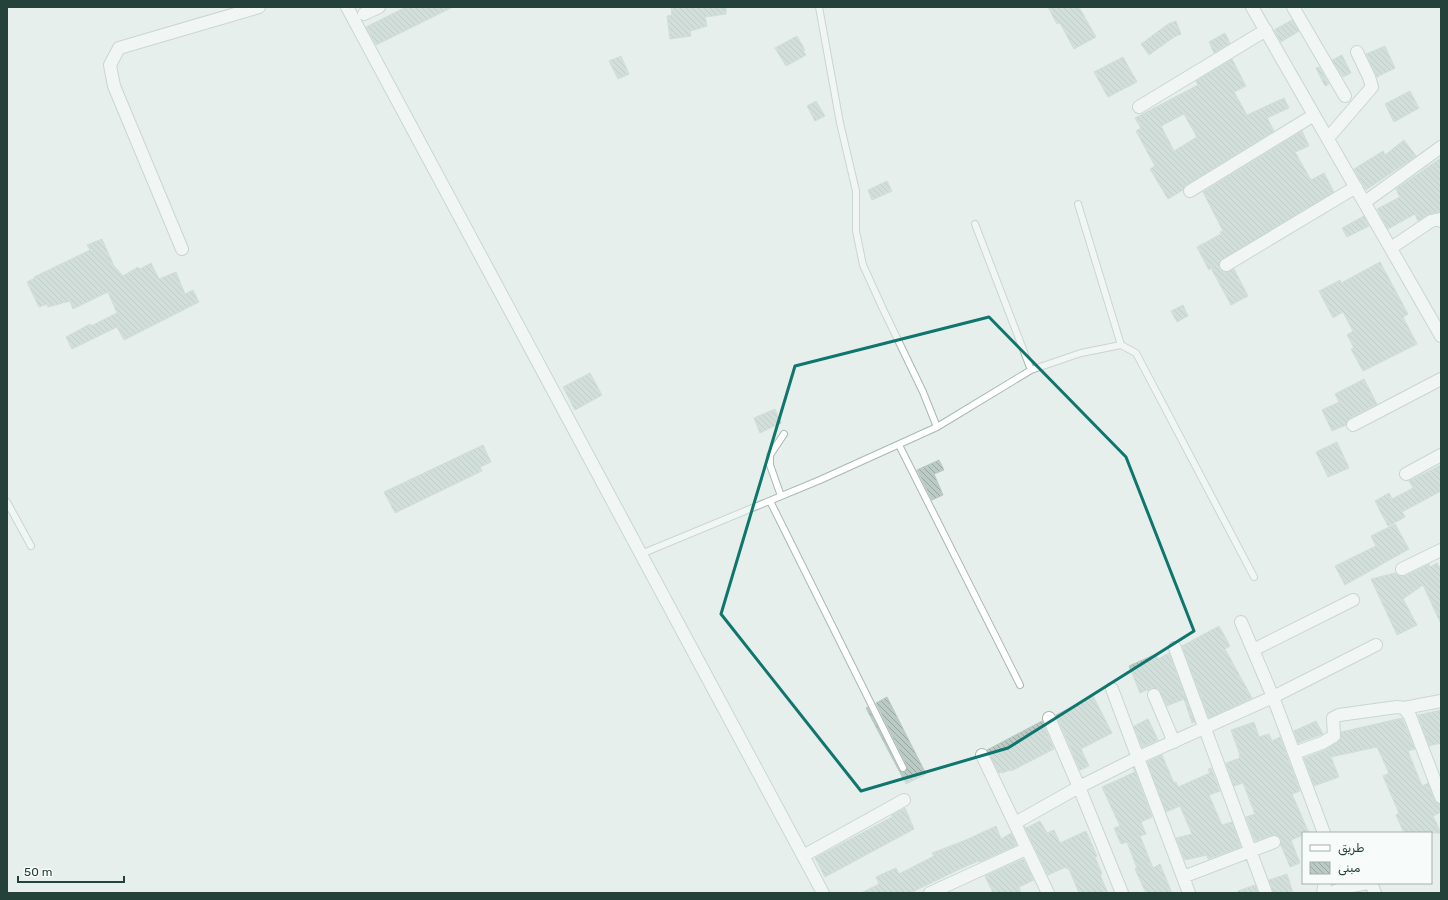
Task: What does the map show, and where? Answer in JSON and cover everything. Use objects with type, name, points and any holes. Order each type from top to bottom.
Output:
[{"type":"street","points":[[182,249],[114,86],[110,65],[119,48],[259,7]]},
{"type":"street","points":[[347,7],[823,893]]},
{"type":"street","points":[[364,14],[379,7]]},
{"type":"street","points":[[1252,7],[1441,336]]},
{"type":"street","points":[[1293,7],[1345,96]]},
{"type":"street","points":[[1139,107],[1266,30]]},
{"type":"street","points":[[1328,138],[1372,87],[1357,52]]},
{"type":"street","points":[[1190,191],[1314,115]]},
{"type":"street","points":[[1365,202],[1441,147]]},
{"type":"street","points":[[1226,265],[1356,188]]},
{"type":"street","points":[[1391,248],[1431,221],[1441,221]]},
{"type":"street","points":[[1353,425],[1441,379]]},
{"type":"street","points":[[1406,474],[1441,455]]},
{"type":"street","points":[[1402,569],[1441,550]]},
{"type":"street","points":[[1253,650],[1353,600]]},
{"type":"street","points":[[1242,622],[1273,697],[1324,832]]},
{"type":"street","points":[[1015,823],[1079,787],[1137,758],[1273,697],[1376,645]]},
{"type":"street","points":[[1175,648],[1266,893]]},
{"type":"street","points":[[1112,689],[1188,893]]},
{"type":"street","points":[[1154,695],[1174,742]]},
{"type":"street","points":[[1294,752],[1322,743],[1334,736],[1333,718],[1339,715],[1397,707],[1404,708],[1441,701]]},
{"type":"street","points":[[1404,708],[1410,716],[1441,797]]},
{"type":"street","points":[[1049,718],[1122,893]]},
{"type":"street","points":[[982,755],[1048,893]]},
{"type":"street","points":[[803,856],[904,800]]},
{"type":"street","points":[[1183,877],[1274,842]]},
{"type":"street","points":[[930,893],[1026,849]]},
{"type":"street","points":[[1330,893],[1359,884]]},
{"type":"street","points":[[1369,884],[1375,893]]},
{"type":"lane","points":[[819,7],[840,123],[856,191],[856,230],[863,265],[923,392],[937,427]]},
{"type":"lane","points":[[1078,204],[1121,345]]},
{"type":"lane","points":[[975,224],[1031,370]]},
{"type":"lane","points":[[641,554],[782,496],[899,445],[937,427],[1031,370],[1081,353],[1121,345],[1136,353],[1254,577]]},
{"type":"lane","points":[[782,496],[770,465],[770,455],[784,434]]},
{"type":"lane","points":[[899,445],[1020,685]]},
{"type":"lane","points":[[770,501],[903,768]]},
{"type":"lane","points":[[7,502],[31,546]]},
{"type":"highlighted area","points":[[989,317],[1126,457],[1194,631],[1008,748],[861,791],[721,614],[795,366]]},
{"type":"building","points":[[406,7],[453,7],[376,45],[366,27]]},
{"type":"building","points":[[671,7],[726,7],[726,14],[705,17],[707,26],[690,31],[691,36],[670,39],[667,16],[672,15]]},
{"type":"building","points":[[1048,7],[1079,7],[1096,37],[1074,49],[1060,23],[1057,24]]},
{"type":"building","points":[[1292,20],[1299,31],[1281,42],[1274,30]]},
{"type":"building","points":[[1176,21],[1181,34],[1174,37],[1149,55],[1141,44],[1168,24]]},
{"type":"building","points":[[1225,33],[1230,43],[1214,53],[1209,42]]},
{"type":"building","points":[[797,36],[805,50],[803,51],[806,55],[786,66],[775,48]]},
{"type":"building","points":[[1385,46],[1395,68],[1377,77],[1366,54]]},
{"type":"building","points":[[1342,55],[1351,73],[1343,77],[1332,60]]},
{"type":"building","points":[[621,56],[629,74],[618,79],[609,61]]},
{"type":"building","points":[[1123,57],[1137,82],[1108,97],[1094,72]]},
{"type":"building","points":[[1232,59],[1246,86],[1234,92],[1247,115],[1284,98],[1289,108],[1267,118],[1274,131],[1186,185],[1183,190],[1168,199],[1150,169],[1155,166],[1136,131],[1141,128],[1135,118],[1198,85],[1196,81]],"holes":[[[1184,114],[1197,137],[1174,151],[1161,126]]]},
{"type":"building","points":[[1319,67],[1329,84],[1325,86],[1316,68]]},
{"type":"building","points":[[1410,91],[1419,108],[1394,122],[1385,104]]},
{"type":"building","points":[[816,101],[825,116],[815,121],[807,106]]},
{"type":"building","points":[[1302,131],[1309,146],[1295,152],[1311,180],[1324,173],[1334,192],[1220,261],[1219,268],[1223,272],[1234,269],[1248,296],[1231,305],[1211,268],[1209,270],[1197,247],[1221,234],[1220,232],[1223,231],[1203,192]]},
{"type":"building","points":[[1404,140],[1416,156],[1366,190],[1354,169],[1383,151],[1385,155]]},
{"type":"building","points":[[1441,158],[1441,212],[1429,214],[1418,221],[1415,214],[1388,229],[1377,209],[1400,197],[1396,189]]},
{"type":"building","points":[[887,181],[892,191],[872,200],[868,190]]},
{"type":"building","points":[[1364,216],[1369,226],[1347,237],[1342,228]]},
{"type":"building","points":[[102,239],[114,266],[123,276],[138,267],[140,269],[151,263],[159,279],[176,272],[185,294],[193,290],[199,302],[124,340],[117,327],[72,349],[66,337],[90,324],[91,326],[117,313],[108,292],[73,309],[70,301],[48,307],[47,304],[39,307],[27,282],[35,278],[34,277],[90,250],[87,245]]},
{"type":"building","points":[[1380,262],[1408,314],[1403,317],[1417,344],[1363,371],[1351,349],[1354,348],[1347,335],[1353,331],[1343,312],[1333,318],[1319,291],[1340,280],[1341,283]]},
{"type":"building","points":[[1183,305],[1188,316],[1177,322],[1171,311]]},
{"type":"building","points":[[590,373],[602,395],[575,410],[563,387]]},
{"type":"building","points":[[1364,379],[1377,404],[1350,418],[1346,425],[1332,431],[1322,410],[1339,402],[1335,394]]},
{"type":"building","points":[[775,409],[781,423],[760,433],[754,418]]},
{"type":"building","points":[[1337,442],[1349,468],[1328,477],[1316,452]]},
{"type":"building","points":[[483,445],[491,462],[480,467],[482,471],[395,513],[384,492]]},
{"type":"building","points":[[939,460],[944,470],[934,474],[943,495],[932,500],[917,470]]},
{"type":"building","points":[[1441,465],[1441,491],[1402,512],[1405,517],[1388,526],[1375,501],[1389,493],[1392,499],[1413,488],[1409,481]]},
{"type":"building","points":[[1395,524],[1409,549],[1345,585],[1335,566],[1376,546],[1371,536]]},
{"type":"building","points":[[1437,563],[1441,569],[1441,624],[1423,585],[1403,599],[1417,625],[1397,635],[1371,579],[1395,573],[1405,576],[1429,564],[1430,567]]},
{"type":"building","points":[[1219,626],[1230,646],[1225,649],[1252,698],[1209,718],[1182,646]]},
{"type":"building","points":[[1169,653],[1195,722],[1192,723],[1184,699],[1167,706],[1158,689],[1151,688],[1148,691],[1147,690],[1140,693],[1129,666],[1156,654],[1158,659]]},
{"type":"building","points":[[1093,696],[1112,733],[1081,749],[1089,766],[1080,770],[1056,715]]},
{"type":"building","points":[[887,697],[926,774],[906,784],[866,708],[868,707],[899,770],[905,772],[907,766],[876,703]]},
{"type":"building","points":[[1441,710],[1441,743],[1429,746],[1418,715]]},
{"type":"building","points":[[1402,718],[1415,749],[1408,751],[1422,786],[1428,783],[1434,800],[1441,804],[1441,812],[1433,816],[1441,833],[1404,832],[1396,815],[1399,813],[1383,776],[1389,773],[1377,747],[1331,757],[1339,777],[1314,786],[1304,758],[1325,750],[1338,742],[1341,739],[1341,732]]},
{"type":"building","points":[[1148,719],[1158,740],[1142,747],[1134,726]]},
{"type":"building","points":[[1042,721],[1054,749],[1011,771],[999,773],[987,750]]},
{"type":"building","points":[[1316,721],[1323,734],[1298,743],[1294,731]]},
{"type":"building","points":[[1254,722],[1259,737],[1269,734],[1272,741],[1280,737],[1300,791],[1292,794],[1309,832],[1302,832],[1302,835],[1291,840],[1300,863],[1290,867],[1280,845],[1281,840],[1278,836],[1272,835],[1255,841],[1246,817],[1255,814],[1243,783],[1234,786],[1226,763],[1240,758],[1231,730]]},
{"type":"building","points":[[1162,755],[1174,783],[1176,782],[1178,787],[1210,773],[1208,769],[1211,768],[1220,791],[1209,795],[1222,825],[1232,822],[1241,847],[1208,859],[1207,855],[1185,860],[1176,838],[1192,834],[1180,806],[1166,812],[1147,762]]},
{"type":"building","points":[[1134,768],[1152,817],[1141,822],[1146,834],[1140,836],[1153,868],[1160,864],[1172,893],[1146,893],[1135,869],[1137,868],[1127,842],[1121,844],[1114,828],[1120,826],[1102,787],[1135,772]]},
{"type":"building","points":[[905,808],[914,829],[825,877],[815,858],[892,817],[892,815]]},
{"type":"building","points":[[1040,821],[1047,833],[1054,830],[1060,843],[1086,831],[1097,856],[1095,857],[1102,874],[1100,875],[1108,893],[1079,893],[1069,869],[1066,867],[1048,875],[1024,826],[1026,828]]},
{"type":"building","points":[[996,826],[1001,839],[1011,833],[1017,845],[960,869],[910,893],[861,893],[879,884],[876,877],[896,868],[899,874],[934,856],[932,853],[966,840]]},
{"type":"building","points":[[1023,859],[1034,880],[1019,887],[1021,893],[993,893],[985,876]]},
{"type":"building","points":[[1287,874],[1293,893],[1273,893],[1269,880]]},
{"type":"building","points":[[1255,885],[1258,893],[1238,893],[1238,891]]}]
